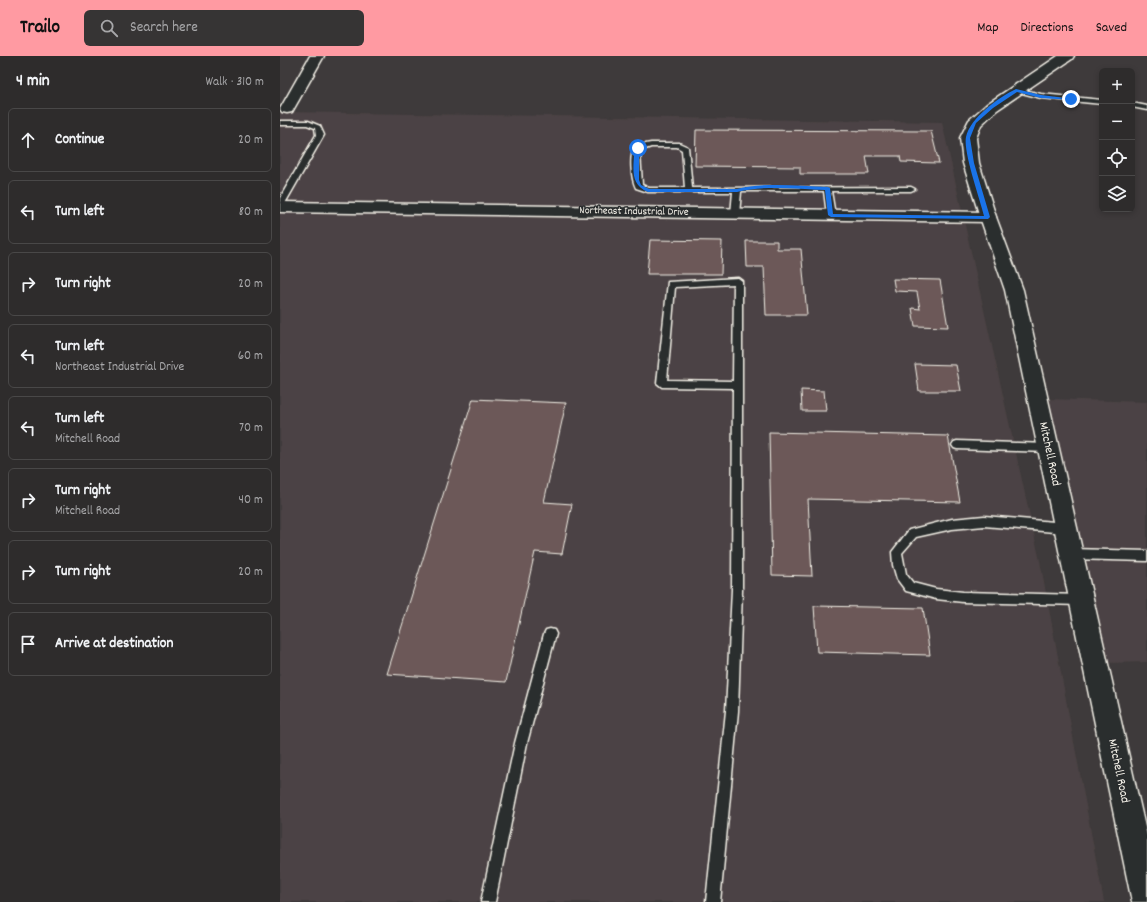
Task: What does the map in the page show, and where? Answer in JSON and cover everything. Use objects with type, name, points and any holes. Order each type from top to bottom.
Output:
[{"type":"street","points":[[287,109],[317,56]]},
{"type":"street","name":"Mitchell Road","points":[[1067,56],[992,107],[974,123],[968,138],[971,163],[988,217],[1014,290],[1147,902]]},
{"type":"street","name":"Northeast Industrial Drive","points":[[281,200],[735,214],[988,217]]},
{"type":"lane","points":[[1016,90],[1041,96],[1099,102]]},
{"type":"lane","points":[[1135,106],[1147,108]]},
{"type":"lane","points":[[280,124],[308,123],[318,127],[320,135],[281,200]]},
{"type":"lane","points":[[689,191],[685,148],[679,145],[651,145],[638,148],[636,151],[636,176],[639,186],[648,190],[689,191],[737,190],[768,187],[911,189]]},
{"type":"lane","points":[[828,188],[831,215]]},
{"type":"lane","points":[[735,214],[737,190]]},
{"type":"lane","points":[[713,902],[732,711],[737,590],[738,385],[738,281],[671,284],[662,383],[738,385]]},
{"type":"lane","points":[[957,445],[1048,448]]},
{"type":"lane","points":[[1066,528],[984,521],[932,528],[913,533],[907,539],[897,552],[898,565],[901,576],[910,588],[936,594],[979,598],[1081,600]]},
{"type":"lane","points":[[1071,554],[1147,556]]},
{"type":"lane","points":[[488,902],[520,743],[550,634]]},
{"type":"shaded area","points":[[280,112],[942,122],[1040,561],[1104,902],[280,902]]},
{"type":"shaded area","points":[[1045,399],[1147,402],[1147,662],[1104,663]]},
{"type":"building","points":[[696,130],[931,131],[939,163],[901,162],[900,156],[866,156],[869,174],[800,174],[800,167],[695,166]]},
{"type":"building","points":[[650,240],[722,241],[721,274],[647,274]]},
{"type":"building","points":[[746,241],[777,241],[777,249],[801,249],[807,315],[766,315],[764,267],[747,267]]},
{"type":"building","points":[[893,279],[940,280],[948,327],[915,326],[912,308],[920,309],[917,292],[895,291]]},
{"type":"building","points":[[915,364],[956,365],[961,391],[919,391]]},
{"type":"building","points":[[801,390],[824,391],[826,411],[802,411]]},
{"type":"building","points":[[473,399],[566,403],[544,502],[572,504],[562,554],[535,552],[506,682],[387,674]]},
{"type":"building","points":[[769,432],[948,436],[960,502],[808,499],[812,576],[772,575]]},
{"type":"building","points":[[814,606],[923,608],[930,655],[817,652]]},
{"type":"route","points":[[638,148],[636,151],[636,180],[639,186],[648,190],[737,190],[742,188],[768,187],[828,188],[831,215],[988,217],[971,163],[968,138],[974,123],[992,107],[1016,90],[1041,96],[1071,99]]}]
